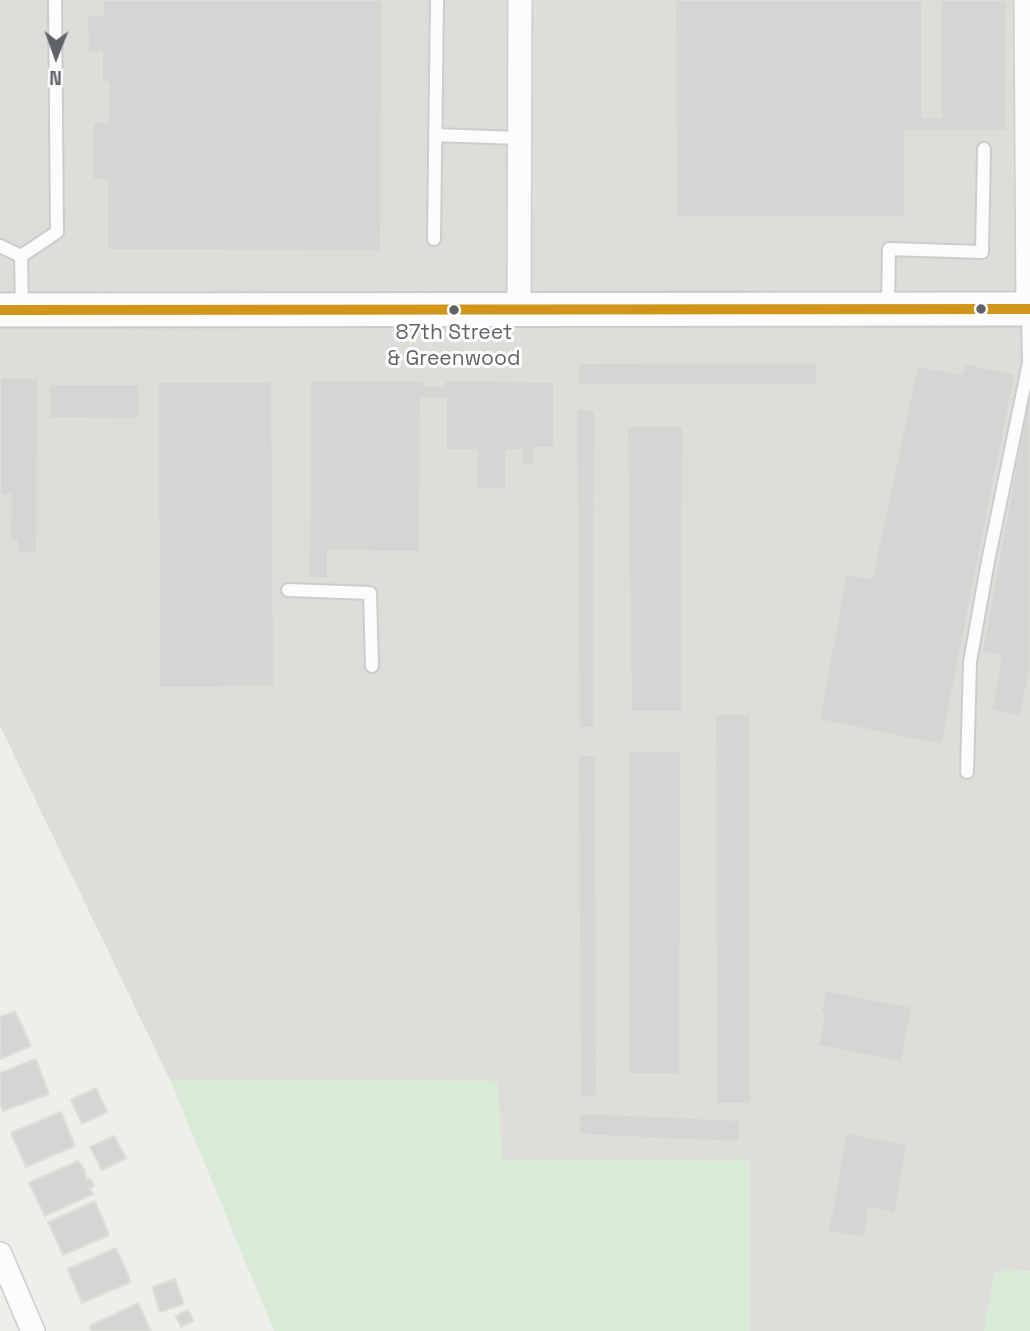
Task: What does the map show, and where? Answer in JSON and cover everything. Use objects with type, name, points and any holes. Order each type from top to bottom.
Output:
[{"type":"main road","points":[[11,310],[1029,310]]},
{"type":"street","points":[[519,310],[520,0]]},
{"type":"street","points":[[1026,0],[1029,310]]},
{"type":"street","points":[[0,1254],[33,1331]]},
{"type":"lane","points":[[11,310],[21,256],[57,232],[55,0]]},
{"type":"lane","points":[[434,239],[437,0]]},
{"type":"lane","points":[[435,135],[519,138]]},
{"type":"lane","points":[[888,310],[889,248],[982,252],[984,149]]},
{"type":"lane","points":[[0,246],[21,256]]},
{"type":"lane","points":[[967,772],[970,662],[1029,363],[1029,310]]},
{"type":"lane","points":[[288,590],[370,593],[372,666]]},
{"type":"shaded area","points":[[0,0],[1030,0],[1030,1271],[995,1273],[984,1331],[750,1331],[749,1161],[501,1160],[498,1081],[170,1080],[0,726]]},
{"type":"green space","points":[[170,1080],[498,1081],[501,1160],[749,1161],[750,1331],[274,1331]]},
{"type":"green space","points":[[1010,1267],[1022,1272],[1030,1271],[1030,1331],[984,1331],[995,1273]]},
{"type":"building","points":[[103,0],[382,0],[381,251],[107,250],[107,180],[93,180],[93,122],[108,122],[108,82],[102,82],[102,52],[88,53],[87,15],[103,15]]},
{"type":"building","points":[[675,0],[922,0],[922,117],[941,117],[941,0],[1007,0],[1007,131],[905,131],[905,217],[676,217]]},
{"type":"building","points":[[817,362],[817,385],[578,385],[578,363]]},
{"type":"building","points":[[964,363],[1015,374],[942,745],[819,720],[846,574],[872,578],[917,366],[962,374]]},
{"type":"building","points":[[0,378],[38,378],[37,554],[17,553],[17,540],[10,540],[11,495],[0,495]]},
{"type":"building","points":[[310,380],[426,381],[426,386],[445,386],[445,380],[554,382],[554,448],[535,448],[535,465],[522,465],[522,450],[506,450],[506,489],[476,489],[477,450],[446,450],[446,399],[421,399],[420,552],[328,551],[328,579],[309,578]]},
{"type":"building","points":[[158,382],[272,382],[274,687],[159,688]]},
{"type":"building","points":[[49,384],[139,384],[139,419],[49,418]]},
{"type":"building","points":[[1030,388],[1030,668],[1021,716],[991,711],[1001,656],[982,652]]},
{"type":"building","points":[[576,408],[595,410],[594,728],[579,728]]},
{"type":"building","points":[[627,426],[683,426],[682,712],[631,712]]},
{"type":"building","points":[[715,714],[750,714],[751,1104],[716,1104]]},
{"type":"building","points":[[628,751],[681,751],[680,1074],[628,1074]]},
{"type":"building","points":[[578,755],[596,755],[597,1096],[580,1097]]},
{"type":"building","points":[[825,990],[912,1007],[902,1062],[818,1046]]},
{"type":"building","points":[[15,1011],[31,1046],[0,1059],[0,1017]]},
{"type":"building","points":[[36,1059],[49,1094],[3,1111],[0,1104],[0,1073]]},
{"type":"building","points":[[96,1088],[107,1112],[82,1124],[71,1100]]},
{"type":"building","points":[[61,1112],[75,1146],[26,1167],[11,1133]]},
{"type":"building","points":[[580,1113],[740,1120],[739,1142],[579,1135]]},
{"type":"building","points":[[846,1133],[907,1144],[895,1213],[869,1208],[864,1238],[828,1232]]},
{"type":"building","points":[[114,1136],[126,1158],[102,1170],[90,1147]]},
{"type":"building","points":[[78,1161],[86,1172],[87,1180],[90,1178],[94,1186],[90,1188],[93,1194],[45,1216],[29,1183]]},
{"type":"building","points":[[95,1201],[109,1235],[63,1255],[48,1222]]},
{"type":"building","points":[[116,1248],[131,1282],[82,1303],[68,1269]]},
{"type":"building","points":[[175,1279],[184,1304],[160,1312],[152,1287]]},
{"type":"building","points":[[138,1303],[151,1331],[92,1331],[90,1326]]},
{"type":"building","points":[[188,1310],[194,1321],[181,1327],[176,1316]]},
{"type":"transit line","points":[[0,310],[1030,309]]},
{"type":"place","name":"87th Street & Greenwood","points":[[454,310]]}]
